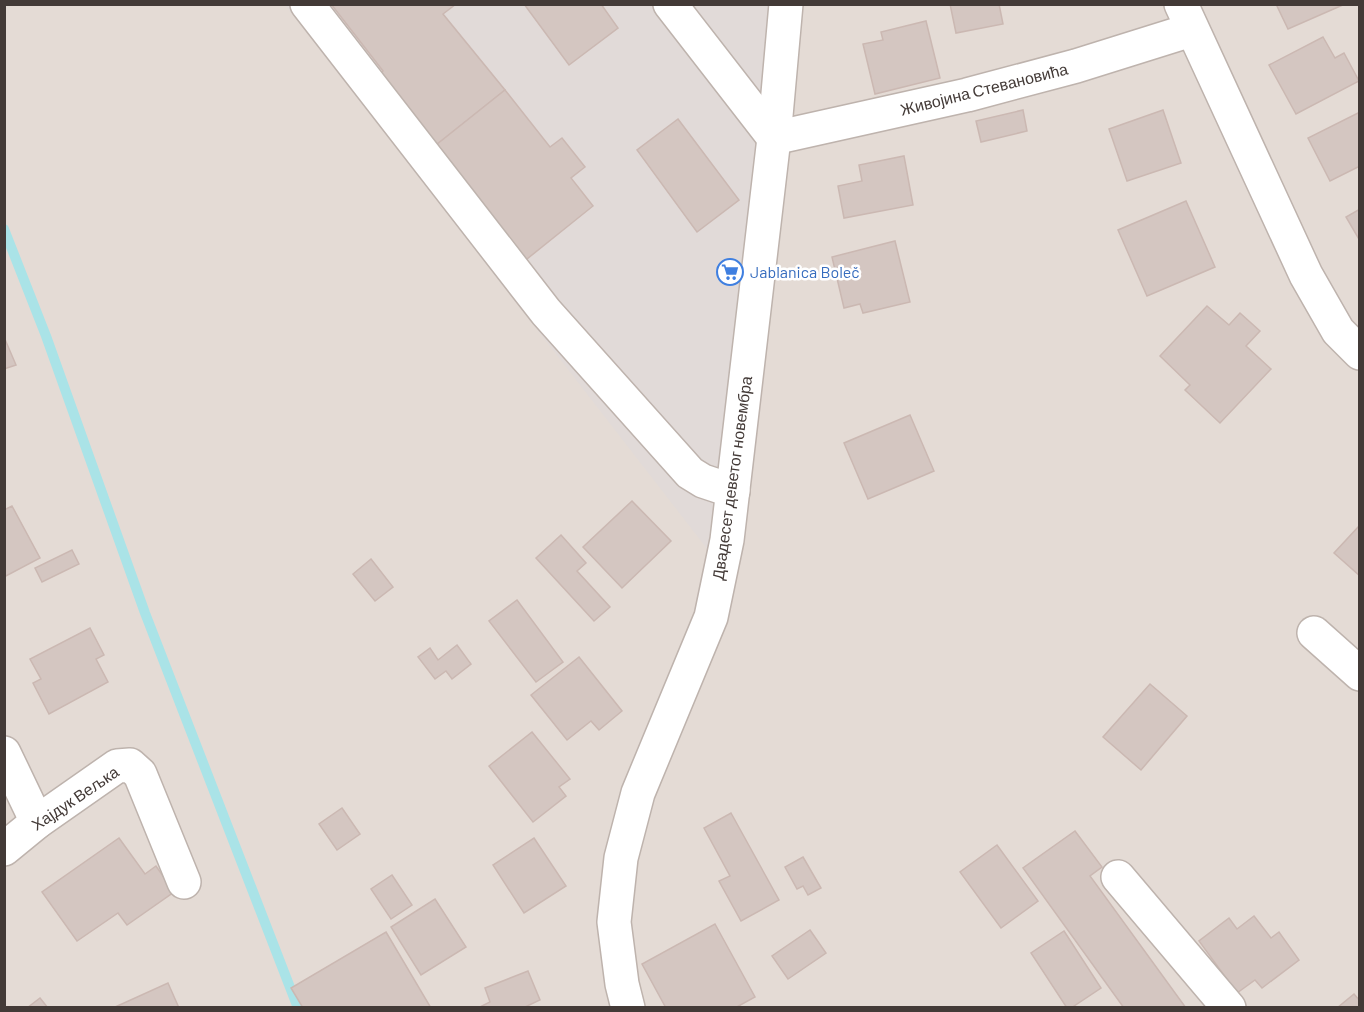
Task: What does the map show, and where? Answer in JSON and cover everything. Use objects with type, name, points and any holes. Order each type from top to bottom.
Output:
[{"type":"street","points":[[307,4],[546,312],[690,473],[703,481],[733,491]]},
{"type":"street","points":[[670,4],[774,138]]},
{"type":"street","name":"Двадесет деветог новембра","points":[[628,1008],[622,984],[614,922],[621,858],[638,793],[711,617],[727,540],[774,138],[786,4]]},
{"type":"street","name":"Живојина Стевановића","points":[[774,138],[967,95],[1076,66],[1186,17],[1306,275],[1338,331],[1359,353]]},
{"type":"street","points":[[1314,633],[1359,674]]},
{"type":"street","points":[[4,753],[37,822]]},
{"type":"street","name":"Хајдук Вељка","points":[[4,849],[37,822],[117,766],[130,765],[140,774],[184,882]]},
{"type":"street","points":[[1118,877],[1228,1008]]},
{"type":"shaded area","points":[[5,5],[1359,5],[1359,1007],[5,1007]]},
{"type":"shaded area","points":[[285,5],[772,5],[708,550]]},
{"type":"building","points":[[331,4],[456,4],[443,14],[505,90],[431,149],[376,77],[383,71]]},
{"type":"building","points":[[524,4],[601,4],[618,28],[569,65]]},
{"type":"building","points":[[950,4],[999,4],[1003,24],[956,33]]},
{"type":"building","points":[[1276,4],[1345,4],[1288,29]]},
{"type":"building","points":[[926,21],[940,78],[875,94],[863,44],[883,40],[881,32]]},
{"type":"building","points":[[1323,37],[1335,58],[1344,53],[1359,81],[1296,114],[1269,65]]},
{"type":"building","points":[[505,90],[550,147],[562,138],[585,167],[571,178],[593,206],[522,263],[431,149]]},
{"type":"building","points":[[1023,110],[1027,131],[981,142],[976,121]]},
{"type":"building","points":[[1163,110],[1181,163],[1127,181],[1109,129]]},
{"type":"building","points":[[1360,112],[1360,166],[1330,181],[1308,138]]},
{"type":"building","points":[[678,119],[739,200],[697,232],[637,150]]},
{"type":"building","points":[[904,156],[913,205],[844,218],[838,186],[862,181],[859,165]]},
{"type":"building","points":[[1186,201],[1215,267],[1147,296],[1118,230]]},
{"type":"building","points":[[1360,209],[1360,241],[1346,217]]},
{"type":"building","points":[[895,241],[910,302],[863,313],[860,304],[844,308],[832,257]]},
{"type":"building","points":[[1207,306],[1229,325],[1240,313],[1260,331],[1246,346],[1271,369],[1220,423],[1185,390],[1190,385],[1160,356]]},
{"type":"building","points":[[4,337],[16,365],[4,369]]},
{"type":"building","points":[[910,415],[934,471],[868,499],[844,443]]},
{"type":"building","points":[[632,501],[671,541],[622,588],[583,547]]},
{"type":"building","points":[[12,506],[40,558],[4,577],[4,510]]},
{"type":"building","points":[[1360,525],[1360,576],[1334,553]]},
{"type":"building","points":[[561,535],[586,563],[577,571],[610,607],[594,621],[536,558]]},
{"type":"building","points":[[72,550],[79,564],[42,582],[35,568]]},
{"type":"building","points":[[371,559],[393,587],[375,601],[353,574]]},
{"type":"building","points":[[517,600],[563,662],[536,682],[489,621]]},
{"type":"building","points":[[90,628],[104,655],[96,659],[108,682],[49,714],[33,683],[41,679],[30,659]]},
{"type":"building","points":[[457,645],[471,664],[452,679],[446,671],[435,679],[418,657],[430,648],[438,660]]},
{"type":"building","points":[[579,657],[622,711],[599,730],[591,721],[567,740],[531,695]]},
{"type":"building","points":[[1150,684],[1187,716],[1141,770],[1103,737]]},
{"type":"building","points":[[532,732],[570,779],[559,787],[566,796],[533,822],[489,766]]},
{"type":"building","points":[[342,808],[360,834],[337,850],[319,824]]},
{"type":"building","points":[[731,813],[779,900],[741,921],[719,881],[730,876],[704,828]]},
{"type":"building","points":[[1075,831],[1102,867],[1090,876],[1186,1008],[1124,1008],[1023,868]]},
{"type":"building","points":[[119,838],[145,874],[156,866],[174,892],[127,925],[118,913],[77,941],[42,892]]},
{"type":"building","points":[[534,838],[566,886],[524,913],[493,865]]},
{"type":"building","points":[[997,845],[1038,901],[1001,928],[960,872]]},
{"type":"building","points":[[803,857],[821,888],[808,895],[803,886],[797,889],[785,867]]},
{"type":"building","points":[[392,875],[412,905],[391,919],[371,889]]},
{"type":"building","points":[[435,899],[466,947],[421,975],[391,927]]},
{"type":"building","points":[[1254,916],[1271,938],[1279,932],[1299,960],[1262,988],[1255,980],[1237,993],[1199,941],[1229,918],[1237,929]]},
{"type":"building","points":[[715,924],[755,997],[735,1008],[666,1008],[642,964]]},
{"type":"building","points":[[810,930],[826,953],[788,979],[772,956]]},
{"type":"building","points":[[1064,931],[1101,988],[1071,1008],[1067,1008],[1031,953]]},
{"type":"building","points":[[386,932],[431,1008],[303,1008],[291,988]]},
{"type":"building","points":[[528,971],[540,1000],[523,1008],[478,1008],[490,1002],[485,988]]},
{"type":"building","points":[[168,983],[179,1008],[113,1008]]},
{"type":"building","points":[[1354,994],[1360,1001],[1360,1008],[1337,1008]]},
{"type":"building","points":[[40,998],[48,1008],[27,1008]]},
{"type":"waterway","points":[[4,229],[46,336],[145,613],[298,1008]]},
{"type":"place","name":"Jablanica Boleč","points":[[730,272]]}]
